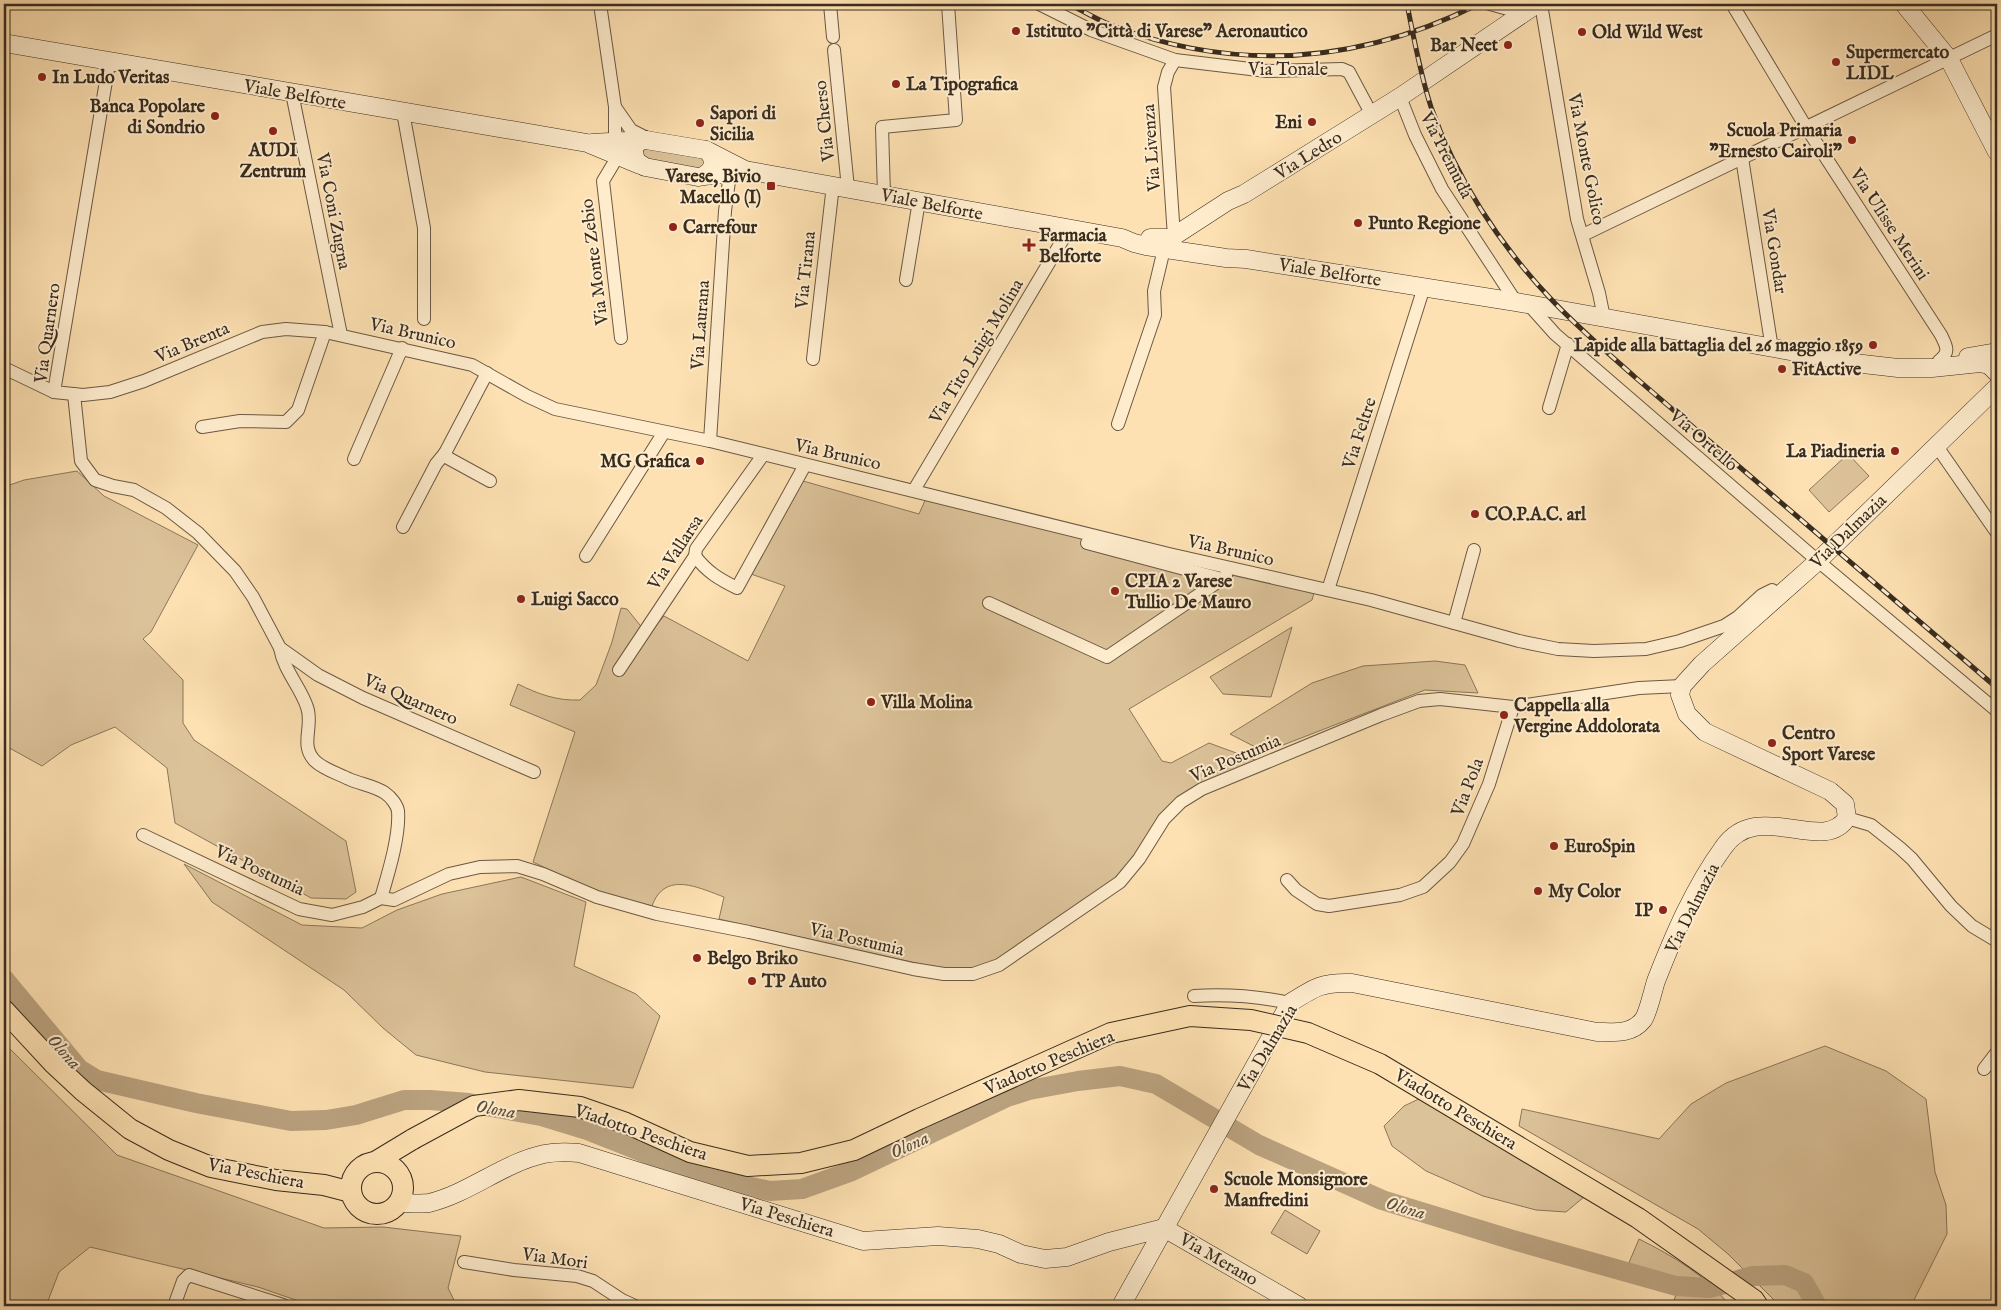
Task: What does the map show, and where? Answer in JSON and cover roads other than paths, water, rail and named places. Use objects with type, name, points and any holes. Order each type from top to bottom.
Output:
[{"type":"main road","points":[[1904,4],[1949,59],[1997,152]]},
{"type":"main road","points":[[1372,115],[1529,8]]},
{"type":"main road","name":"Viale Belforte","points":[[4,43],[292,94],[587,143],[701,176],[745,170]]},
{"type":"main road","name":"Via Ledro","points":[[1169,243],[1228,201],[1244,194],[1372,115]]},
{"type":"main road","points":[[627,156],[634,158],[633,148],[641,140],[649,140]]},
{"type":"main road","name":"Viale Belforte","points":[[627,156],[649,140],[709,152],[745,170],[1069,229],[1122,238],[1134,236],[1159,240],[1246,259],[1555,309],[1863,364],[1898,368],[1932,368],[1970,360]]},
{"type":"main road","points":[[701,176],[712,169],[713,164],[709,152]]},
{"type":"main road","name":"Via Ledro","points":[[1244,194],[1231,208],[1199,230],[1196,238],[1199,245],[1205,248],[1227,251],[1246,259]]},
{"type":"main road","points":[[1970,360],[1997,352]]},
{"type":"main road","name":"Viale Belforte","points":[[1916,367],[1939,361],[1970,360]]},
{"type":"main road","points":[[1970,360],[1985,363],[1997,373]]},
{"type":"main road","name":"Via Dalmazia","points":[[1682,686],[1691,675],[1818,561],[1997,387]]},
{"type":"main road","points":[[1682,686],[1680,695],[1687,714],[1705,732],[1830,792],[1845,804],[1847,818]]},
{"type":"main road","name":"Via Dalmazia","points":[[1121,1306],[1290,1003],[1316,986],[1333,982],[1352,984],[1597,1032],[1625,1033],[1643,1020],[1656,981],[1681,921],[1694,894],[1729,840],[1744,830],[1758,826],[1816,832],[1833,830],[1842,826],[1847,818]]},
{"type":"main road","name":"Via Peschiera","points":[[4,1010],[54,1064],[130,1130],[169,1150],[211,1167],[276,1180],[324,1185],[353,1182],[367,1164],[375,1162],[413,1139]]},
{"type":"main road","name":"Viadotto Peschiera","points":[[413,1139],[474,1106],[519,1100],[580,1107],[626,1123],[690,1152],[748,1166],[801,1163],[854,1150],[1111,1033],[1190,1016],[1251,1020],[1308,1033],[1380,1064],[1638,1218],[1754,1300],[1758,1306]]},
{"type":"main road","points":[[405,1194],[413,1139]]},
{"type":"main road","name":"Via Peschiera","points":[[353,1182],[358,1206],[371,1213],[386,1212],[405,1194],[427,1203],[452,1195],[527,1159],[545,1154],[564,1152],[579,1153],[863,1241],[938,1236],[978,1239],[999,1244],[1021,1254],[1045,1259],[1067,1257],[1109,1242],[1164,1228]]},
{"type":"main road","points":[[375,1162],[390,1165],[405,1194]]},
{"type":"main road","name":"Via Merano","points":[[1164,1228],[1299,1306]]},
{"type":"street","points":[[600,4],[615,107],[615,132],[627,156]]},
{"type":"street","points":[[830,4],[833,37]]},
{"type":"street","points":[[884,195],[882,127],[956,120],[948,4]]},
{"type":"street","name":"Via Tonale","points":[[1039,4],[1091,30],[1175,60],[1267,71],[1342,69],[1349,72],[1372,115]]},
{"type":"street","points":[[1490,4],[1529,8]]},
{"type":"street","name":"Via Monte Golico","points":[[1542,4],[1577,220],[1583,235],[1604,318]]},
{"type":"street","name":"Via Ulisse Merini","points":[[1732,4],[1806,127],[1941,335],[1946,350],[1945,356],[1939,361]]},
{"type":"street","points":[[1583,235],[1997,36]]},
{"type":"street","name":"Via Cherso","points":[[834,50],[840,186]]},
{"type":"street","name":"Via Livenza","points":[[1118,424],[1155,314],[1154,291],[1169,243],[1164,87],[1168,72],[1175,60]]},
{"type":"street","name":"Via Quarnero","points":[[109,62],[54,392],[74,394],[81,461],[95,480],[134,490],[166,508],[198,533],[234,571],[253,597],[280,648],[282,662],[307,707],[310,722],[307,739],[308,752],[316,762],[385,793],[394,802],[398,811],[396,833],[390,866],[381,898]]},
{"type":"street","name":"Via Coni Zugna","points":[[292,94],[341,335]]},
{"type":"street","name":"Via Premuda","points":[[1400,97],[1415,135],[1442,189],[1523,304]]},
{"type":"street","points":[[615,107],[631,130],[649,140]]},
{"type":"street","points":[[403,112],[424,228],[424,319]]},
{"type":"street","points":[[709,152],[721,160],[727,173]]},
{"type":"street","name":"Via Monte Zebio","points":[[621,338],[603,181],[627,156]]},
{"type":"street","name":"Via Gondar","points":[[1742,158],[1772,349]]},
{"type":"street","name":"Via Laurana","points":[[710,441],[725,211],[729,181],[727,173]]},
{"type":"street","name":"Via Laurana","points":[[701,176],[713,180],[718,186],[722,192],[725,211]]},
{"type":"street","name":"Via Tirana","points":[[813,359],[840,186]]},
{"type":"street","points":[[906,280],[919,201]]},
{"type":"street","name":"Via Tito Luigi Molina","points":[[914,490],[1069,229]]},
{"type":"street","name":"Via Feltre","points":[[1328,590],[1424,287]]},
{"type":"street","name":"Via Ortello","points":[[1523,304],[1552,332],[1818,561],[1997,711]]},
{"type":"street","points":[[1552,332],[1555,309]]},
{"type":"street","name":"Via Brenta","points":[[74,394],[110,392],[144,381],[262,332],[286,329],[325,332]]},
{"type":"street","points":[[202,427],[240,421],[286,422],[298,410],[325,332]]},
{"type":"street","name":"Via Brunico","points":[[325,332],[472,365],[527,396],[555,409],[710,441],[914,490],[1328,590],[1558,650],[1646,649],[1708,632],[1738,617],[1762,595],[1772,590],[1780,595]]},
{"type":"street","points":[[1549,408],[1568,344]]},
{"type":"street","points":[[354,459],[402,348]]},
{"type":"street","points":[[4,368],[54,392]]},
{"type":"street","points":[[403,527],[436,464],[445,453],[488,373]]},
{"type":"street","points":[[586,556],[664,432]]},
{"type":"street","points":[[1936,446],[1997,533]]},
{"type":"street","points":[[445,453],[448,458],[490,481]]},
{"type":"street","name":"Via Vallarsa","points":[[619,670],[695,556],[696,549],[763,455]]},
{"type":"street","points":[[695,556],[704,569],[718,579],[737,588],[805,465]]},
{"type":"street","points":[[1087,543],[1222,579]]},
{"type":"street","points":[[1454,623],[1474,550]]},
{"type":"street","points":[[989,604],[1107,657],[1236,569]]},
{"type":"street","name":"Via Quarnero","points":[[280,648],[318,675],[363,698],[534,772]]},
{"type":"street","points":[[1513,708],[1639,688],[1682,686]]},
{"type":"street","name":"Via Postumia","points":[[143,835],[299,909],[332,915],[363,907],[381,898],[394,900],[449,874],[480,867],[517,866],[543,874],[597,897],[657,914],[749,932],[912,969],[944,974],[973,974],[999,965],[1120,882],[1139,860],[1164,819],[1181,802],[1202,789],[1381,715],[1420,701],[1440,699],[1513,708]]},
{"type":"street","name":"Via Pola","points":[[1287,880],[1296,890],[1317,904],[1329,906],[1400,895],[1423,887],[1450,862],[1463,844],[1489,784],[1513,708]]},
{"type":"street","points":[[1847,818],[1871,825],[1900,848],[1912,859],[1951,906],[1972,926],[1997,941]]},
{"type":"street","points":[[1194,996],[1228,994],[1260,997],[1290,1003]]},
{"type":"street","points":[[1984,1069],[1997,1052]]},
{"type":"street","name":"Via Mori","points":[[464,1262],[514,1270],[577,1276],[593,1281],[635,1306]]},
{"type":"street","points":[[174,1306],[183,1281],[189,1275],[282,1306]]},
{"type":"waterway","name":"Olona","points":[[4,979],[79,1069],[97,1080],[196,1103],[291,1121],[326,1120],[356,1115],[404,1100],[469,1103],[541,1116],[587,1130],[708,1178],[770,1191],[802,1189],[852,1171],[1007,1097],[1029,1090],[1120,1076],[1156,1084],[1259,1145],[1382,1200],[1513,1240],[1676,1286],[1709,1288],[1753,1276],[1785,1275],[1804,1283],[1817,1306]]},
{"type":"railway","points":[[1068,4],[1110,25],[1162,42],[1208,51],[1254,55],[1300,55],[1345,49],[1390,39],[1435,24],[1479,4]]},
{"type":"railway","points":[[1407,4],[1424,81],[1441,133],[1466,184],[1481,209],[1531,277],[1571,319],[1636,378],[1997,688]]},
{"type":"place","name":"Istituto \"Città di Varese\" Aeronautico","points":[[1016,31]]},
{"type":"place","name":"Old Wild West","points":[[1582,32]]},
{"type":"place","name":"Bar Neet","points":[[1508,45]]},
{"type":"place","name":"Supermercato LIDL","points":[[1836,62]]},
{"type":"place","name":"In Ludo Veritas","points":[[42,77]]},
{"type":"place","name":"La Tipografica","points":[[896,84]]},
{"type":"place","name":"Banca Popolare di Sondrio","points":[[215,116]]},
{"type":"place","name":"Eni","points":[[1312,122]]},
{"type":"place","name":"Sapori di Sicilia","points":[[700,123]]},
{"type":"place","name":"AUDI Zentrum","points":[[273,131]]},
{"type":"place","name":"Scuola Primaria \"Ernesto Cairoli\"","points":[[1852,140]]},
{"type":"place","name":"Varese, Bivio Macello (I)","points":[[771,186]]},
{"type":"place","name":"Punto Regione","points":[[1358,223]]},
{"type":"place","name":"Carrefour","points":[[673,227]]},
{"type":"place","name":"Farmacia Belforte","points":[[1029,245]]},
{"type":"place","name":"Lapide alla battaglia del 26 maggio 1859","points":[[1873,345]]},
{"type":"place","name":"FitActive","points":[[1782,369]]},
{"type":"place","name":"La Piadineria","points":[[1895,451]]},
{"type":"place","name":"MG Grafica","points":[[700,461]]},
{"type":"place","name":"CO.P.A.C. arl","points":[[1475,514]]},
{"type":"place","name":"CPIA 2 Varese Tullio De Mauro","points":[[1115,591]]},
{"type":"place","name":"Luigi Sacco","points":[[521,599]]},
{"type":"place","name":"Villa Molina","points":[[871,702]]},
{"type":"place","name":"Cappella alla Vergine Addolorata","points":[[1504,715]]},
{"type":"place","name":"Centro Sport Varese","points":[[1772,743]]},
{"type":"place","name":"EuroSpin","points":[[1554,846]]},
{"type":"place","name":"My Color","points":[[1538,891]]},
{"type":"place","name":"IP","points":[[1663,910]]},
{"type":"place","name":"Belgo Briko","points":[[697,958]]},
{"type":"place","name":"TP Auto","points":[[752,981]]},
{"type":"place","name":"Scuole Monsignore Manfredini","points":[[1214,1189]]}]
